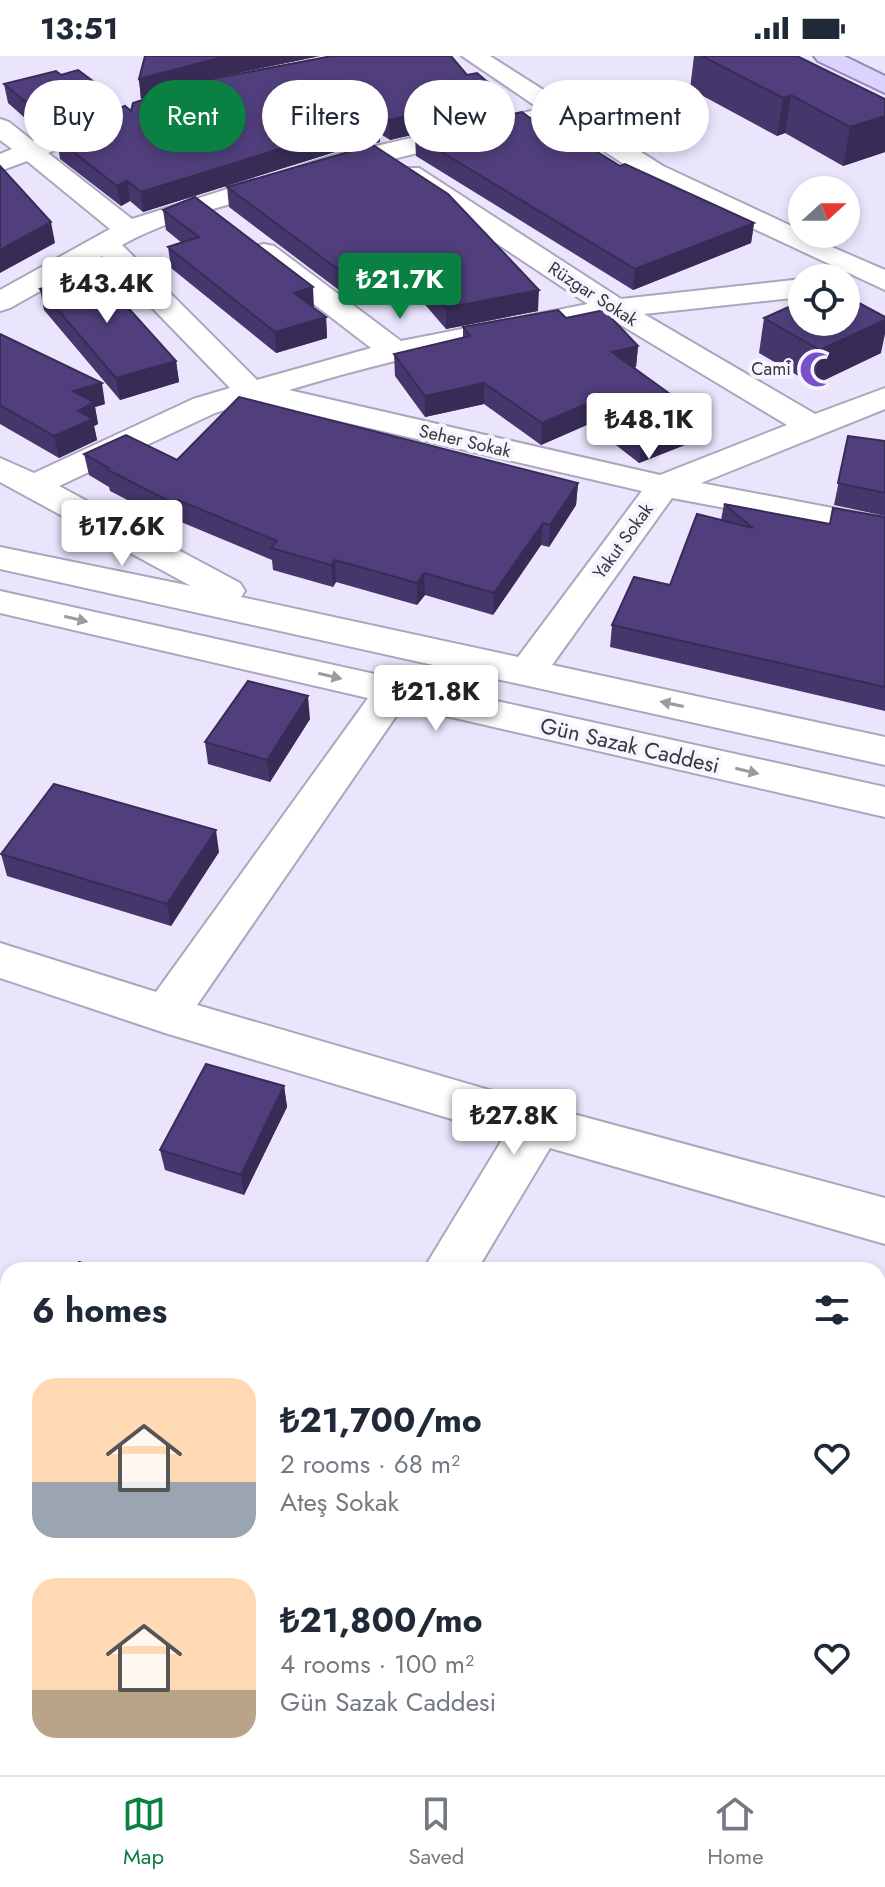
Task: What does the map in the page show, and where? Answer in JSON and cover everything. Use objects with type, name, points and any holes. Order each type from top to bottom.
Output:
[{"type":"main road","points":[[826,56],[885,86]]},
{"type":"main road","points":[[877,56],[885,60]]},
{"type":"street","points":[[474,56],[531,93]]},
{"type":"street","points":[[123,115],[133,111]]},
{"type":"street","points":[[0,302],[117,236],[201,204],[378,153],[531,119]]},
{"type":"street","points":[[0,127],[24,144]]},
{"type":"street","points":[[0,163],[27,152]]},
{"type":"street","points":[[34,152],[117,236],[250,391]]},
{"type":"street","points":[[623,152],[654,172],[885,282]]},
{"type":"street","name":"Rüzgar Sokak","points":[[378,153],[614,308],[813,427]]},
{"type":"street","points":[[201,204],[395,351]]},
{"type":"street","points":[[860,284],[885,282]]},
{"type":"street","points":[[33,486],[204,406],[395,351],[614,308],[788,289]]},
{"type":"street","name":"Seher Sokak","points":[[250,391],[663,486],[885,528]]},
{"type":"street","name":"Yakut Sokak","points":[[527,672],[663,486],[885,398]]},
{"type":"street","points":[[0,468],[273,616]]},
{"type":"street","points":[[0,558],[885,751]]},
{"type":"street","name":"Gün Sazak Caddesi","points":[[0,602],[885,802]]},
{"type":"street","points":[[165,1015],[393,691]]},
{"type":"street","points":[[0,960],[165,1015],[537,1126],[885,1221]]},
{"type":"street","points":[[454,1262],[537,1126]]},
{"type":"building","points":[[145,56],[226,56],[139,79]]},
{"type":"building","points":[[332,56],[451,56],[467,75],[477,73],[485,80],[404,80],[404,117],[389,120],[388,80],[262,80],[262,152],[270,152],[141,192],[127,181],[117,186],[74,152],[123,152],[123,107],[131,111],[133,103],[139,101],[139,152],[246,152],[246,80],[206,80]]},
{"type":"building","points":[[702,56],[797,56],[885,99],[885,116],[850,127],[791,95],[783,98]]},
{"type":"building","points":[[78,70],[92,80],[24,80],[24,101],[4,84],[56,71],[61,75]]},
{"type":"building","points":[[522,112],[531,118],[531,152],[598,152],[620,166],[625,164],[754,223],[635,269],[441,152],[515,152],[515,114]]},
{"type":"building","points":[[349,152],[384,152],[448,194],[539,290],[446,308],[403,258],[347,276],[227,187]]},
{"type":"building","points":[[0,166],[51,222],[0,250]]},
{"type":"building","points":[[195,197],[313,287],[294,293],[326,317],[275,332],[168,247],[199,237],[163,210]]},
{"type":"building","points":[[95,271],[176,361],[116,378],[40,289]]},
{"type":"building","points":[[860,304],[885,317],[885,320],[860,332]]},
{"type":"building","points":[[788,307],[788,332],[764,318]]},
{"type":"building","points":[[558,310],[566,318],[604,310],[638,346],[612,352],[703,418],[642,441],[591,402],[542,423],[484,383],[425,396],[394,354],[470,336],[463,327]]},
{"type":"building","points":[[0,334],[102,383],[73,391],[94,402],[78,411],[93,419],[54,436],[0,405]]},
{"type":"building","points":[[796,336],[850,336],[820,350]]},
{"type":"building","points":[[239,397],[578,483],[550,525],[543,523],[494,593],[424,573],[417,583],[335,560],[331,565],[271,548],[277,541],[178,500],[173,503],[106,469],[109,468],[84,454],[126,435],[177,460]]},
{"type":"building","points":[[848,436],[885,441],[885,493],[838,483]]},
{"type":"building","points":[[724,504],[830,524],[833,508],[885,517],[885,687],[612,625],[634,577],[670,585],[697,514],[753,528]]},
{"type":"building","points":[[248,681],[308,696],[267,760],[205,742]]},
{"type":"building","points":[[54,784],[216,830],[167,904],[1,854]]},
{"type":"building","points":[[206,1064],[284,1086],[241,1175],[160,1150]]},
{"type":"place","name":"Cami","points":[[817,369]]}]
